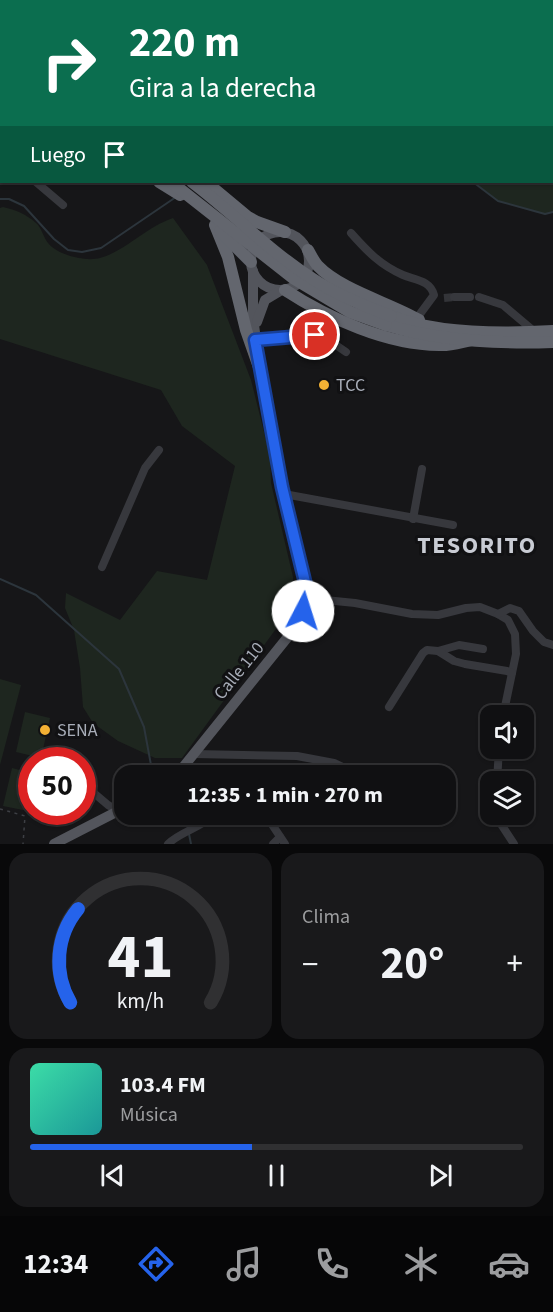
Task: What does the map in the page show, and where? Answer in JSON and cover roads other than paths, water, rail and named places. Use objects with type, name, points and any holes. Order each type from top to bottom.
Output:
[{"type":"highway","points":[[165,183],[215,225],[252,266]]},
{"type":"highway","points":[[166,183],[193,197],[293,278],[350,312],[430,327],[473,331],[553,331]]},
{"type":"highway","points":[[193,183],[313,280],[389,321],[423,334],[496,342],[553,342]]},
{"type":"highway","points":[[210,185],[248,217],[285,232]]},
{"type":"highway","points":[[215,225],[228,257],[246,330],[261,373]]},
{"type":"highway","points":[[308,250],[316,265],[327,274],[351,288],[417,318],[430,327]]},
{"type":"highway","points":[[284,290],[347,323],[403,341],[441,346],[471,340]]},
{"type":"main road","points":[[254,335],[265,300],[275,292],[284,290],[298,284],[308,272],[310,257],[299,238],[285,232],[268,234],[255,245],[252,266],[265,286],[284,290]]},
{"type":"main road","name":"Calle 110","points":[[185,765],[295,628],[303,611],[305,598],[306,586],[284,494],[254,335],[252,266]]},
{"type":"main road","points":[[54,844],[114,814]]},
{"type":"street","points":[[37,183],[63,205]]},
{"type":"street","points":[[351,233],[374,259],[401,274],[429,284],[434,295],[417,318]]},
{"type":"street","points":[[454,297],[475,297],[503,305],[535,332]]},
{"type":"street","points":[[254,335],[315,335],[327,339],[346,352]]},
{"type":"street","points":[[102,567],[145,468],[159,450]]},
{"type":"street","points":[[412,519],[422,469]]},
{"type":"street","points":[[284,494],[453,525]]},
{"type":"street","points":[[305,598],[355,603],[412,614],[438,615],[480,607],[498,614],[508,620],[515,634],[516,654],[505,705]]},
{"type":"street","points":[[498,614],[510,608],[519,611],[533,631],[544,642],[553,645]]},
{"type":"street","points":[[389,707],[427,650],[438,651],[459,645],[483,649]]},
{"type":"street","points":[[438,651],[454,661],[512,673]]},
{"type":"street","points":[[194,754],[297,756],[336,765]]},
{"type":"street","points":[[96,795],[114,807]]},
{"type":"street","points":[[168,844],[199,825]]},
{"type":"street","points":[[272,825],[282,841],[273,844]]},
{"type":"street","points":[[502,825],[514,844]]},
{"type":"waterway","points":[[474,183],[498,201],[545,214],[553,212]]},
{"type":"waterway","points":[[0,199],[9,199],[24,206],[54,239],[68,250],[82,252],[101,248],[176,197]]},
{"type":"waterway","points":[[0,579],[36,595],[119,669],[144,727],[151,765]]},
{"type":"waterway","points":[[187,825],[191,844]]},
{"type":"tunnel","points":[[444,298],[454,297]]},
{"type":"place","name":"TCC","points":[[324,385]]},
{"type":"place","name":"SENA","points":[[45,730]]},
{"type":"district","name":"TESORITO","points":[[477,545]]}]
